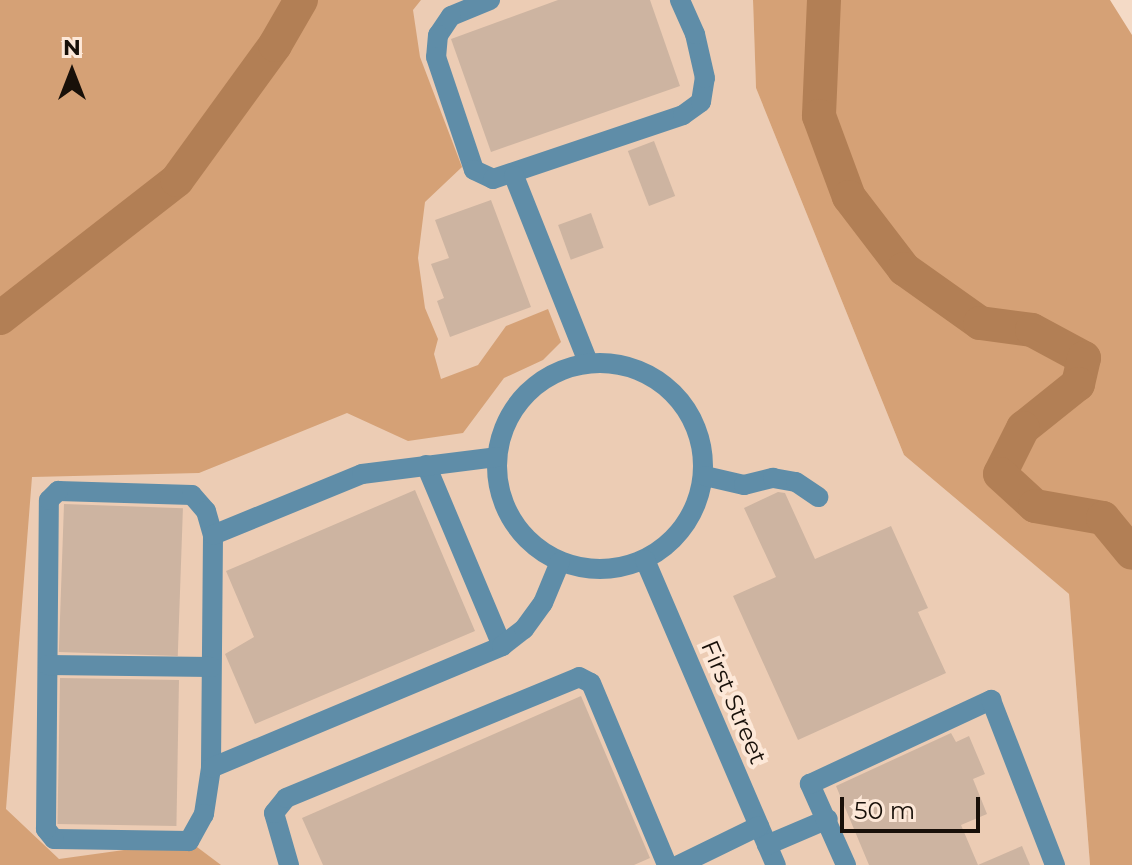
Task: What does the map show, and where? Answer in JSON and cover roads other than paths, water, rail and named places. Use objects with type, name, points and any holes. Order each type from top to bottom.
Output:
[{"type":"street","points":[[490,0],[451,16],[438,35],[436,57],[474,170],[493,179],[514,176],[683,115],[701,102],[705,78],[695,34],[680,0]]},
{"type":"street","points":[[514,176],[588,362]]},
{"type":"street","points":[[588,362],[625,365],[659,379],[686,405],[697,428],[705,476],[686,526],[645,560],[603,570],[560,562],[524,538],[501,500],[496,457],[510,413],[532,390],[543,379],[588,362]]},
{"type":"street","points":[[213,535],[362,474],[496,457]]},
{"type":"street","points":[[426,465],[502,646]]},
{"type":"street","points":[[705,476],[744,485],[773,478],[796,482],[818,497]]},
{"type":"street","points":[[58,491],[192,495],[206,511],[213,535],[211,768],[204,814],[189,841],[54,839],[46,829],[49,500],[58,491]]},
{"type":"street","name":"First Street","points":[[645,560],[776,865]]},
{"type":"street","points":[[211,768],[502,646],[524,629],[543,603],[560,562]]},
{"type":"street","points":[[48,665],[211,667]]},
{"type":"street","points":[[289,865],[274,813],[286,798],[579,677],[591,683],[667,865]]},
{"type":"street","points":[[846,865],[810,784],[991,700],[1055,865]]},
{"type":"street","points":[[679,865],[763,836],[828,819]]},
{"type":"waterway","points":[[0,318],[177,180],[275,45],[301,0]]},
{"type":"waterway","points":[[824,0],[819,116],[849,197],[904,269],[980,323],[1032,330],[1084,358],[1078,384],[1023,428],[1000,474],[1035,506],[1103,518],[1132,553]]}]
